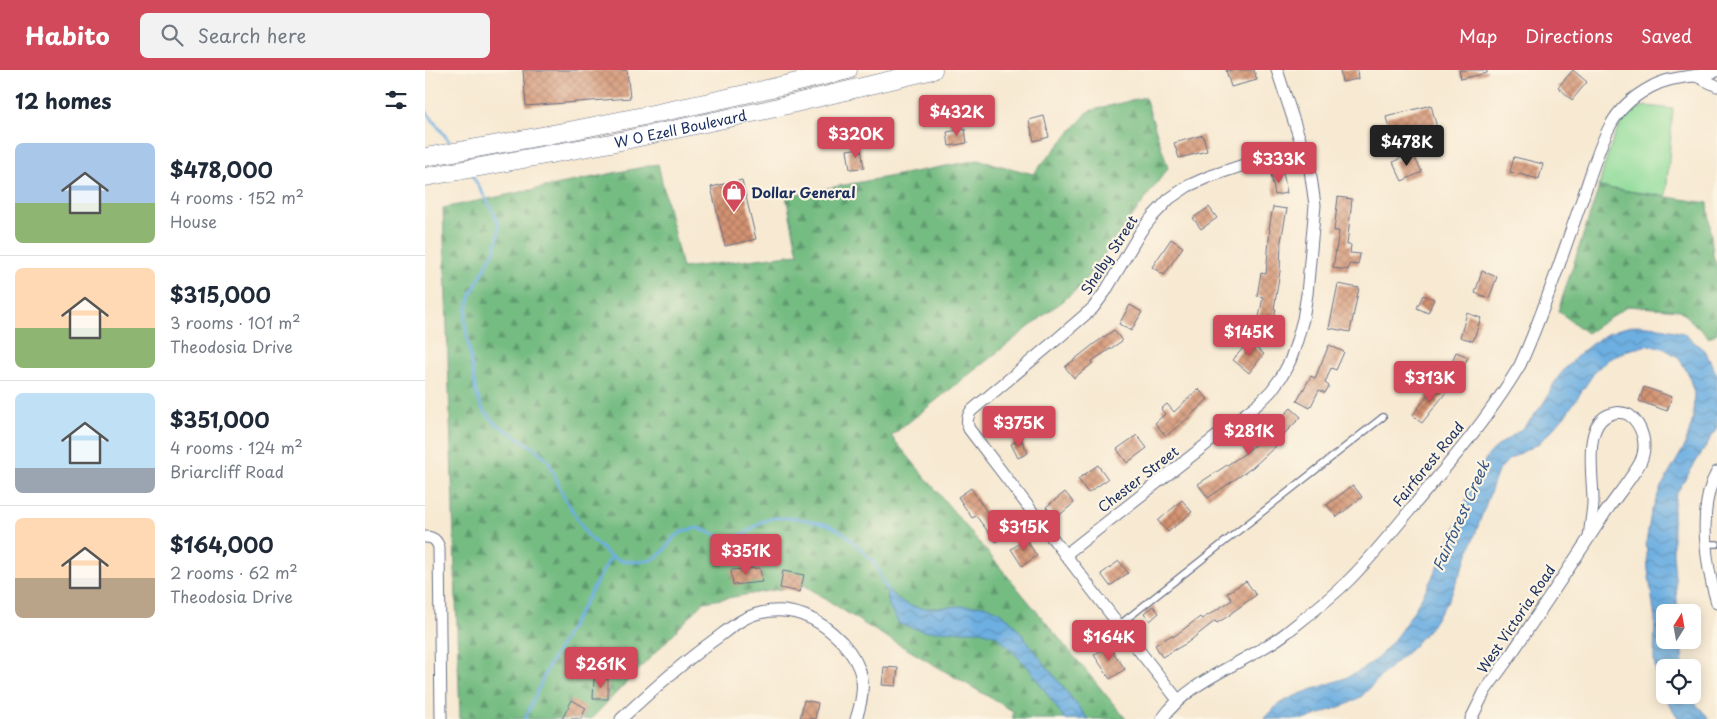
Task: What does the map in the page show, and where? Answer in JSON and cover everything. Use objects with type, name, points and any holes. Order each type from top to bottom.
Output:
[{"type":"main road","name":"W O Ezell Boulevard","points":[[425,156],[555,134],[848,70]]},
{"type":"main road","name":"W O Ezell Boulevard","points":[[425,177],[561,153],[682,128],[933,70]]},
{"type":"main road","points":[[806,80],[811,99]]},
{"type":"main road","points":[[678,108],[682,128]]},
{"type":"street","name":"Chester Street","points":[[1065,555],[1259,403],[1271,391],[1290,361],[1303,319],[1313,239],[1314,193],[1303,145],[1277,70]]},
{"type":"street","name":"Fairforest Road","points":[[1162,719],[1178,700],[1200,683],[1268,645],[1340,589],[1366,563],[1459,452],[1520,365],[1610,126],[1625,105],[1651,86],[1675,78],[1717,71]]},
{"type":"street","points":[[1695,76],[1717,86]]},
{"type":"street","name":"Shelby Street","points":[[1065,555],[969,429],[967,421],[971,412],[1093,308],[1105,292],[1141,231],[1153,216],[1178,192],[1198,181],[1303,145]]},
{"type":"street","name":"West Victoria Road","points":[[1471,719],[1495,676],[1589,538],[1640,463],[1644,443],[1642,433],[1630,416],[1623,413],[1616,412],[1602,418],[1594,430],[1591,450],[1593,503],[1589,538]]},
{"type":"street","points":[[1717,472],[1709,492],[1705,530],[1711,544],[1711,585],[1717,603]]},
{"type":"street","points":[[425,537],[434,538],[439,548],[441,719]]},
{"type":"street","points":[[1065,555],[1178,700]]},
{"type":"street","points":[[621,719],[656,686],[736,624],[748,617],[774,611],[799,614],[821,623],[830,630],[854,657],[863,681],[863,694],[856,719]]},
{"type":"lane","points":[[1119,625],[1383,417]]},
{"type":"green space","points":[[1145,97],[1168,168],[1080,287],[891,436],[1126,719],[1013,719],[1013,711],[866,625],[804,585],[704,602],[591,719],[460,719],[443,208],[658,164],[682,268],[798,254],[786,196],[978,160],[1033,174],[1089,111]]},
{"type":"green space","points":[[1646,106],[1673,109],[1666,196],[1599,187],[1611,146],[1620,126],[1631,112]]},
{"type":"green space","points":[[1599,187],[1708,203],[1713,256],[1717,267],[1717,333],[1709,338],[1680,310],[1628,306],[1587,333],[1558,311]]},
{"type":"water","points":[[1636,325],[1657,327],[1683,333],[1705,351],[1717,375],[1717,428],[1676,494],[1673,510],[1673,553],[1677,604],[1656,604],[1656,649],[1682,649],[1682,659],[1656,659],[1656,674],[1654,659],[1655,619],[1646,543],[1651,513],[1661,487],[1685,446],[1693,419],[1694,393],[1688,373],[1678,357],[1663,348],[1648,345],[1628,350],[1609,359],[1596,370],[1567,413],[1553,429],[1539,443],[1508,460],[1498,471],[1465,562],[1449,599],[1431,626],[1414,646],[1362,696],[1348,704],[1306,719],[1263,719],[1283,702],[1297,695],[1362,670],[1386,649],[1407,621],[1435,572],[1476,477],[1487,457],[1495,448],[1528,422],[1544,402],[1559,376],[1584,350],[1599,339],[1622,328]]},
{"type":"water","points":[[886,587],[895,597],[914,607],[986,606],[1000,612],[1012,622],[1088,719],[1065,719],[1028,667],[997,636],[981,631],[923,631],[899,624],[889,606]]},
{"type":"water","points":[[1669,704],[1696,704],[1710,719],[1679,719]]},
{"type":"building","points":[[523,70],[627,70],[630,98],[526,106]]},
{"type":"building","points":[[1226,70],[1254,70],[1257,80],[1231,87]]},
{"type":"building","points":[[1340,70],[1357,70],[1358,79],[1342,82]]},
{"type":"building","points":[[1459,70],[1487,70],[1487,73],[1461,79]]},
{"type":"building","points":[[1573,70],[1587,82],[1572,100],[1558,87]]},
{"type":"building","points":[[1431,105],[1437,128],[1392,140],[1386,117]]},
{"type":"building","points":[[1044,116],[1049,137],[1034,141],[1029,120]]},
{"type":"building","points":[[965,129],[967,143],[949,146],[947,132]]},
{"type":"building","points":[[1203,135],[1207,151],[1179,158],[1174,143]]},
{"type":"building","points":[[861,148],[864,168],[850,169],[847,150]]},
{"type":"building","points":[[1412,152],[1422,172],[1402,181],[1393,162]]},
{"type":"building","points":[[1514,157],[1543,164],[1539,179],[1510,172]]},
{"type":"building","points":[[1283,172],[1287,193],[1275,195],[1271,174]]},
{"type":"building","name":"Dollar General","points":[[742,180],[756,239],[725,246],[711,187]]},
{"type":"building","points":[[1338,197],[1352,199],[1347,245],[1351,245],[1350,253],[1360,254],[1358,265],[1349,264],[1348,270],[1333,268],[1339,231],[1334,231]]},
{"type":"building","points":[[1209,207],[1217,218],[1201,229],[1193,218]]},
{"type":"building","points":[[1273,207],[1287,209],[1281,241],[1280,271],[1274,309],[1276,309],[1270,341],[1255,338],[1263,297],[1257,296],[1261,273],[1266,274],[1269,229]]},
{"type":"building","points":[[1171,239],[1183,247],[1164,275],[1152,267]]},
{"type":"building","points":[[1482,271],[1497,277],[1489,298],[1475,293]]},
{"type":"building","points":[[1338,284],[1359,288],[1350,332],[1329,328]]},
{"type":"building","points":[[1423,295],[1434,299],[1428,313],[1417,308]]},
{"type":"building","points":[[1130,305],[1142,312],[1131,331],[1119,324]]},
{"type":"building","points":[[1467,313],[1481,318],[1473,341],[1460,337]]},
{"type":"building","points":[[1114,330],[1122,341],[1092,361],[1093,363],[1074,378],[1065,367]]},
{"type":"building","points":[[1248,342],[1264,354],[1249,373],[1233,360]]},
{"type":"building","points":[[1329,345],[1344,352],[1336,370],[1331,368],[1325,383],[1329,386],[1325,393],[1319,390],[1310,408],[1297,401],[1311,376],[1315,378]]},
{"type":"building","points":[[1456,352],[1468,357],[1460,374],[1449,368]]},
{"type":"building","points":[[1437,383],[1447,391],[1422,423],[1412,416]]},
{"type":"building","points":[[1644,387],[1672,397],[1667,411],[1639,401]]},
{"type":"building","points":[[1198,389],[1208,399],[1166,436],[1155,423],[1165,414],[1161,409],[1167,404],[1174,412]]},
{"type":"building","points":[[1291,408],[1301,417],[1274,444],[1276,446],[1253,467],[1208,498],[1198,484],[1244,454],[1273,429],[1272,427]]},
{"type":"building","points":[[999,410],[1004,416],[1008,413],[1017,424],[1002,435],[989,418]]},
{"type":"building","points":[[1137,435],[1147,448],[1127,463],[1117,449]]},
{"type":"building","points":[[1021,439],[1028,453],[1018,458],[1011,444]]},
{"type":"building","points":[[1098,465],[1108,479],[1088,493],[1078,479]]},
{"type":"building","points":[[1353,485],[1362,497],[1337,517],[1327,505]]},
{"type":"building","points":[[971,488],[988,514],[990,513],[1006,534],[996,542],[976,516],[972,518],[958,497]]},
{"type":"building","points":[[1065,492],[1074,503],[1056,518],[1046,507]]},
{"type":"building","points":[[1182,500],[1192,512],[1168,532],[1158,521]]},
{"type":"building","points":[[1026,539],[1037,556],[1022,566],[1011,549]]},
{"type":"building","points":[[1119,561],[1128,573],[1110,586],[1101,574]]},
{"type":"building","points":[[760,568],[762,582],[733,585],[731,570]]},
{"type":"building","points":[[783,571],[804,575],[800,592],[780,588]]},
{"type":"building","points":[[1246,581],[1256,595],[1230,615],[1217,623],[1215,621],[1187,643],[1162,657],[1155,645],[1172,635],[1173,637],[1200,617],[1202,619],[1232,600],[1227,593]]},
{"type":"building","points":[[1153,606],[1159,613],[1150,621],[1144,613]]},
{"type":"building","points":[[1108,645],[1125,669],[1110,679],[1094,655]]},
{"type":"building","points":[[884,667],[898,668],[896,686],[882,685]]},
{"type":"building","points":[[594,679],[608,679],[608,699],[593,699]]},
{"type":"building","points":[[572,700],[586,708],[581,719],[562,719]]},
{"type":"building","points":[[804,700],[818,703],[815,719],[800,719]]},
{"type":"waterway","name":"Fairforest Creek","points":[[425,110],[449,141]]},
{"type":"waterway","name":"Fairforest Creek","points":[[473,177],[499,225],[495,249],[471,294],[465,322],[476,393],[482,408],[495,423],[537,450],[548,460],[564,497],[588,536],[611,557],[623,561],[637,562],[652,560],[663,552],[674,537],[684,531],[698,528],[719,536],[733,538],[748,532],[761,522],[774,518],[796,518],[829,525],[844,533],[874,562],[887,590]]},
{"type":"waterway","points":[[525,719],[548,667],[611,557]]},
{"type":"place","name":"Dollar General","points":[[734,213]]}]
